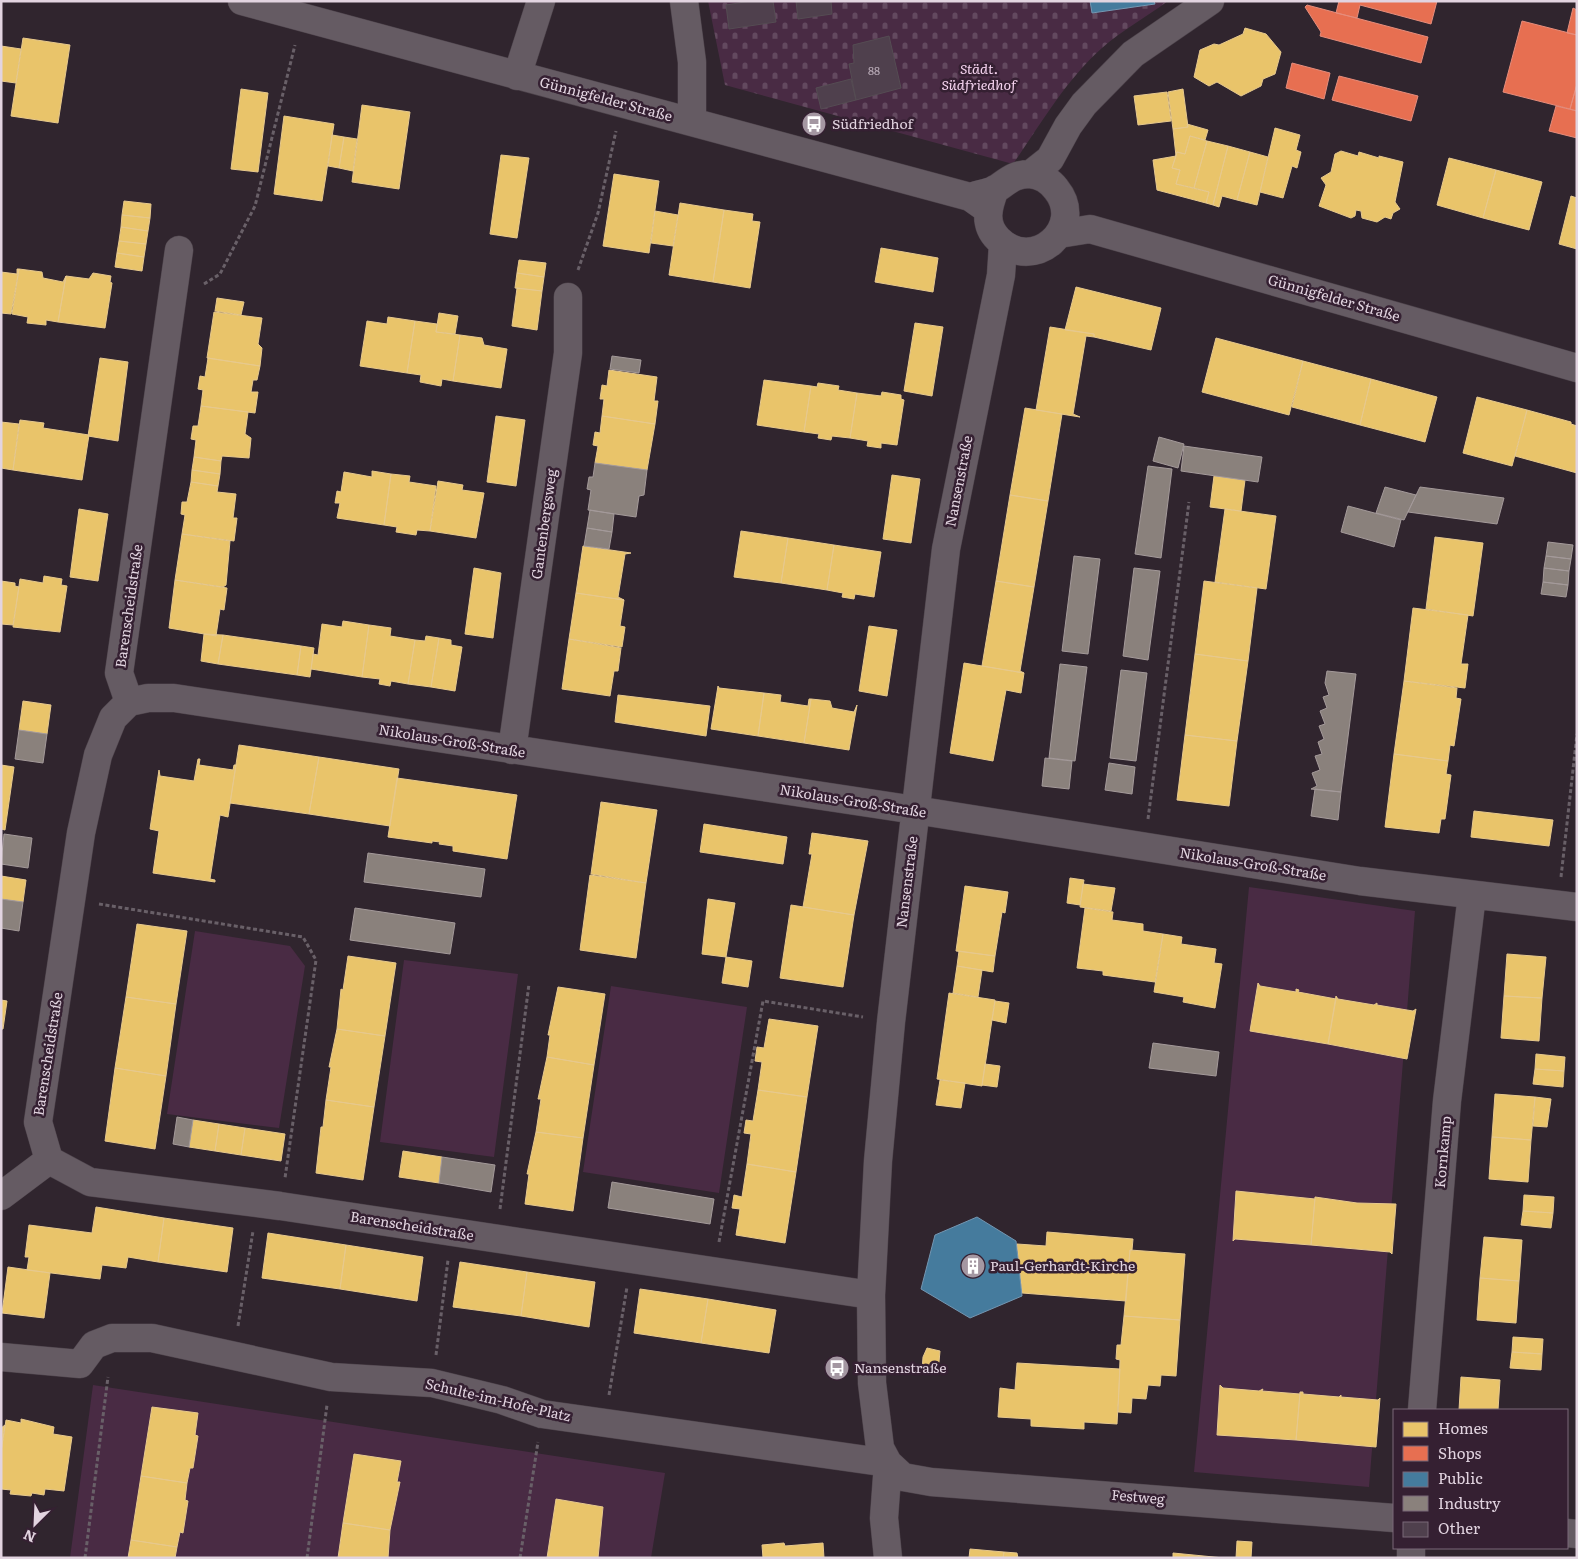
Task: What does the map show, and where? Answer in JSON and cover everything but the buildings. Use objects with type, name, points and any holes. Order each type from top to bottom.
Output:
[{"type":"street","name":"Günnigfelder Straße","points":[[242,1],[622,104],[984,198]]},
{"type":"street","points":[[518,76],[541,1]]},
{"type":"street","points":[[684,1],[692,62],[692,122]]},
{"type":"street","points":[[1059,234],[1064,221],[1050,181],[1068,126],[1084,104],[1126,62],[1210,1]]},
{"type":"street","points":[[1014,248],[994,235],[988,223],[984,198],[1005,180],[1017,175],[1050,181]]},
{"type":"street","name":"Günnigfelder Straße","points":[[1050,181],[1090,229]]},
{"type":"street","name":"Günnigfelder Straße","points":[[1014,248],[1038,250],[1050,244],[1059,234],[1090,229],[1577,368]]},
{"type":"street","name":"Nansenstraße","points":[[888,1463],[880,1448],[872,1383],[871,1295],[878,1161],[891,1022],[946,549],[1000,275],[1014,248]]},
{"type":"street","name":"Barenscheidstraße","points":[[179,250],[119,673],[130,702],[113,718],[98,755],[81,833],[38,1122],[49,1160],[90,1182],[269,1205],[631,1261],[871,1295]]},
{"type":"street","name":"Gantenbergsweg","points":[[512,750],[568,353],[568,297]]},
{"type":"street","name":"Nikolaus-Groß-Straße","points":[[130,702],[148,698],[174,698],[915,810],[1360,880],[1567,906]]},
{"type":"street","name":"Kornkamp","points":[[1422,1409],[1447,1101],[1472,895]]},
{"type":"street","points":[[1,1196],[49,1160]]},
{"type":"street","name":"Schulte-im-Hofe-Platz","points":[[1,1357],[80,1364],[94,1345],[112,1338],[152,1338],[331,1377],[432,1383],[502,1400],[542,1414],[888,1463]]},
{"type":"street","points":[[888,1463],[884,1518],[888,1558]]},
{"type":"street","name":"Festweg","points":[[888,1463],[903,1477],[931,1482],[1393,1518]]},
{"type":"path","points":[[172,304],[220,274],[255,206],[302,18]]},
{"type":"path","points":[[568,297],[598,213],[622,104]]},
{"type":"path","points":[[1145,846],[1189,502]]},
{"type":"path","points":[[1567,906],[1577,734]]},
{"type":"path","points":[[71,899],[303,937],[316,960],[269,1205],[233,1356]]},
{"type":"path","points":[[496,1239],[529,984]]},
{"type":"path","points":[[714,1272],[763,1001],[891,1022]]},
{"type":"path","points":[[432,1383],[452,1232]]},
{"type":"path","points":[[605,1422],[631,1261]]},
{"type":"path","points":[[85,1558],[112,1338]]},
{"type":"path","points":[[307,1558],[331,1377]]},
{"type":"path","points":[[520,1558],[542,1414]]},
{"type":"green space","name":"Städt. Südfriedhof","points":[[708,1],[1168,1],[1117,36],[1076,74],[1013,164],[725,85]]},
{"type":"green space","points":[[1249,887],[1415,911],[1369,1487],[1194,1472]]},
{"type":"green space","points":[[195,931],[290,946],[305,966],[279,1128],[167,1114]]},
{"type":"green space","points":[[404,960],[518,974],[494,1157],[380,1142]]},
{"type":"green space","points":[[611,986],[747,1007],[719,1193],[583,1172]]},
{"type":"green space","points":[[93,1385],[665,1473],[651,1558],[70,1558]]},
{"type":"place","name":"Südfriedhof","points":[[814,124]]},
{"type":"place","name":"Paul-Gerhardt-Kirche","points":[[973,1266]]},
{"type":"place","name":"Nansenstraße","points":[[837,1368]]}]
